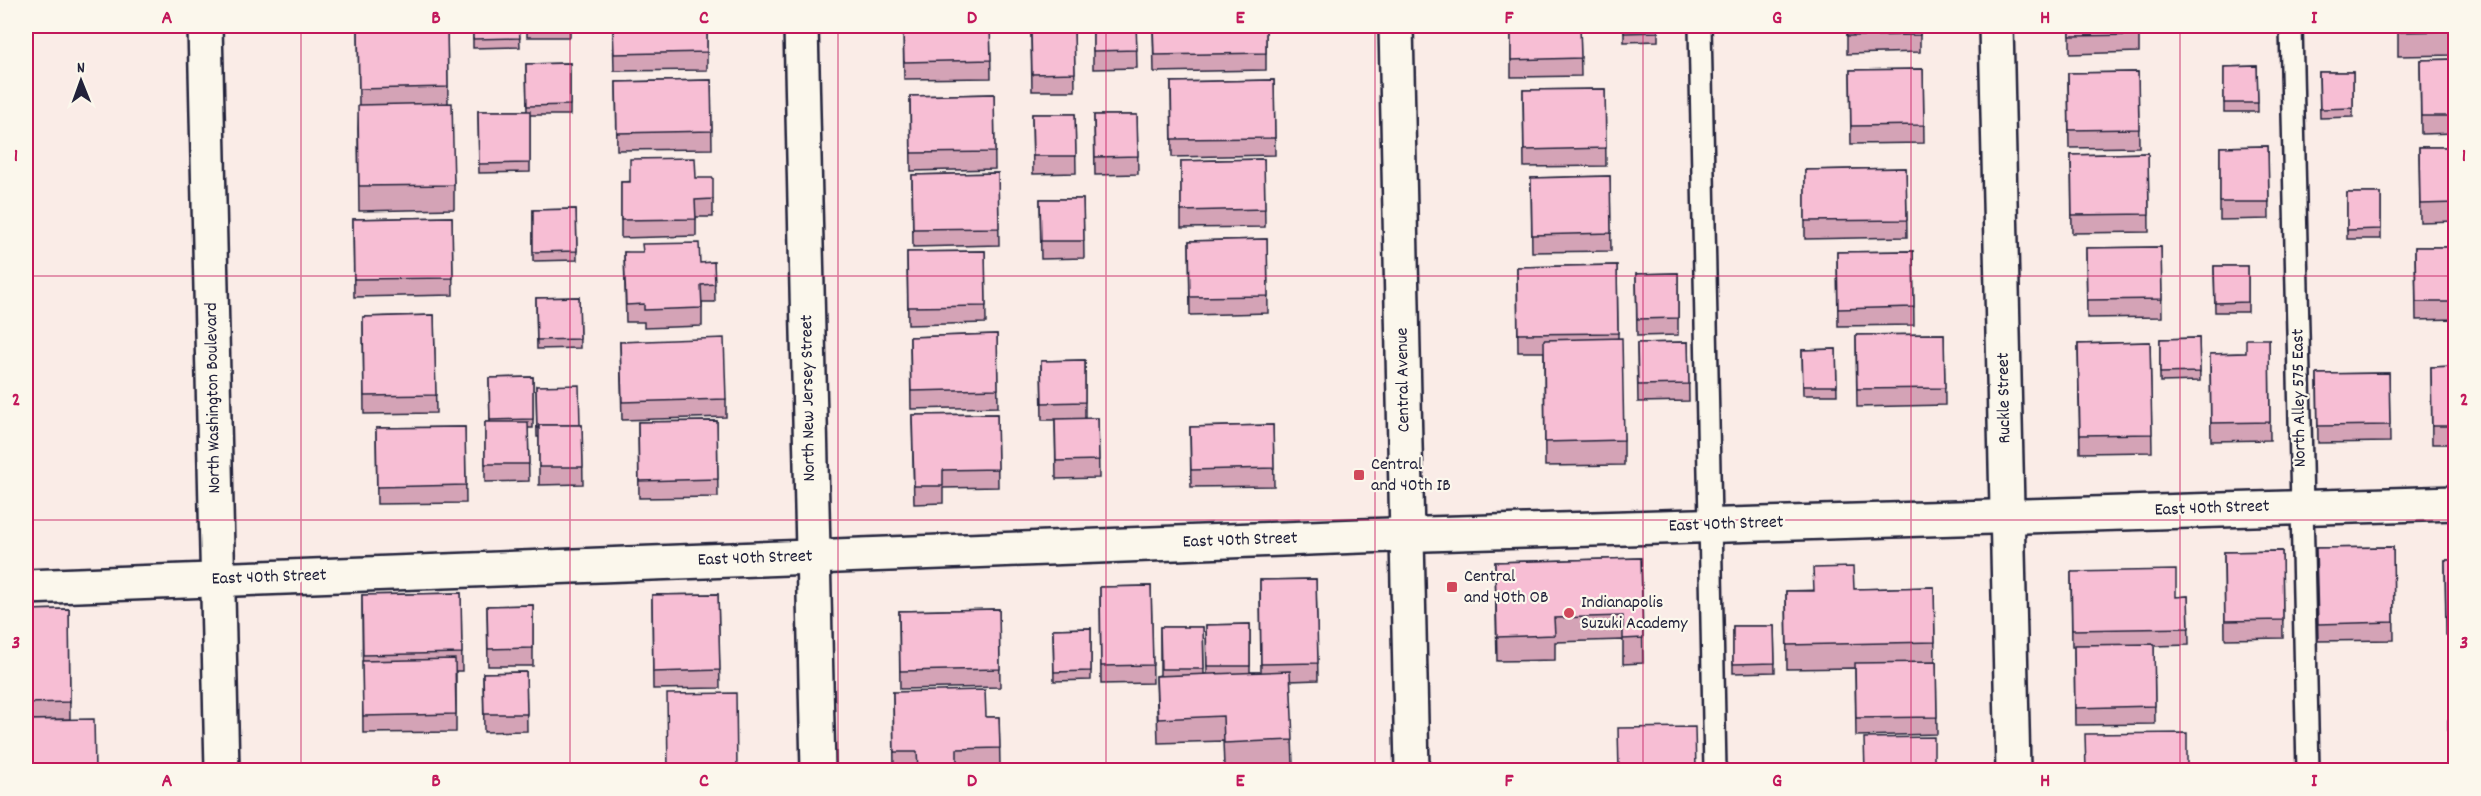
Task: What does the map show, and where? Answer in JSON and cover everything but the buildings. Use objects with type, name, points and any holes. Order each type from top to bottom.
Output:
[{"type":"street","name":"North Washington Boulevard","points":[[205,26],[222,771]]},
{"type":"street","name":"North New Jersey Street","points":[[801,26],[818,771]]},
{"type":"street","name":"Central Avenue","points":[[1396,26],[1412,771]]},
{"type":"street","name":"Ruckle Street","points":[[1996,26],[2013,771]]},
{"type":"street","name":"East 40th Street","points":[[26,586],[1407,535],[2456,503]]},
{"type":"lane","points":[[1700,26],[1708,526],[1715,771]]},
{"type":"lane","name":"North Alley 575 East","points":[[2292,26],[2308,771]]},
{"type":"place","name":"Central and 40th IB","points":[[1359,475]]},
{"type":"place","name":"Central and 40th OB","points":[[1452,587]]},
{"type":"place","name":"Indianapolis Suzuki Academy","points":[[1569,613]]}]
